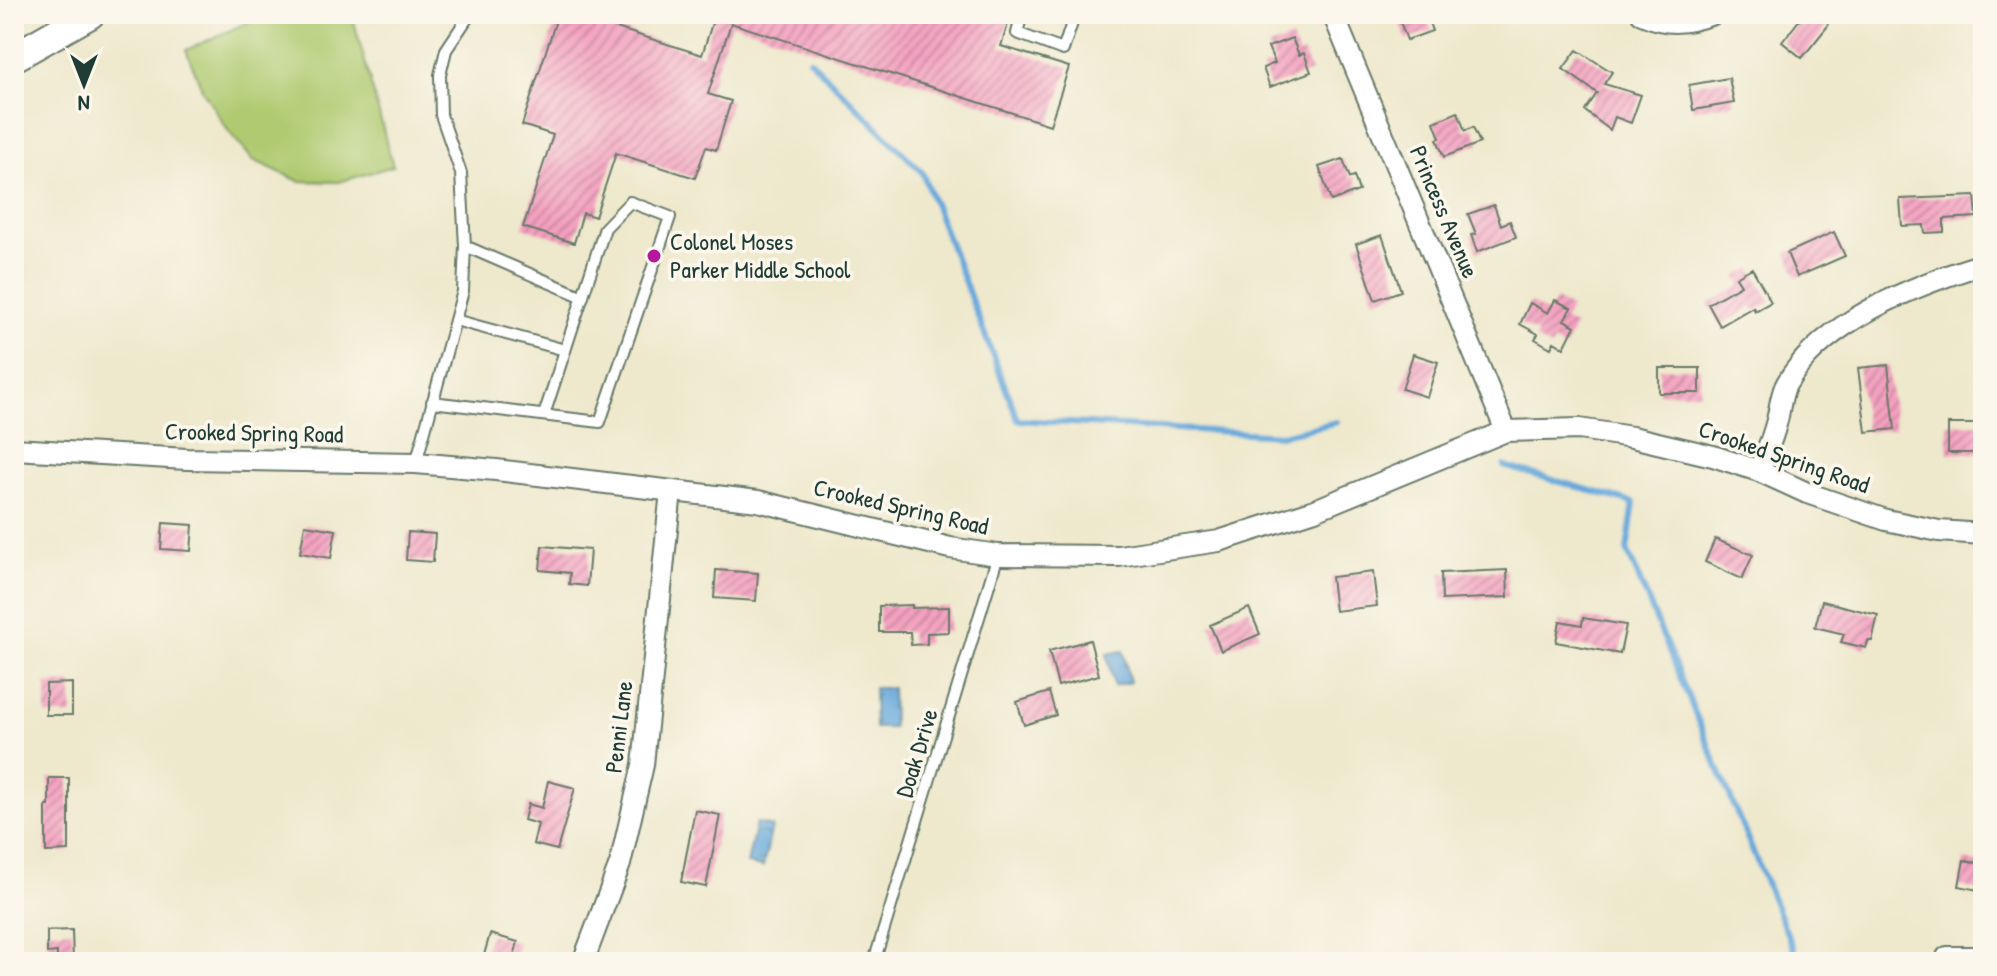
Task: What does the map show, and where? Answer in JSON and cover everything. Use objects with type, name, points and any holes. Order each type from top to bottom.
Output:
[{"type":"main road","points":[[14,57],[90,14]]},
{"type":"street","name":"Princess Avenue","points":[[1333,14],[1506,431]]},
{"type":"street","points":[[1642,14],[1657,21],[1688,22],[1713,14]]},
{"type":"street","points":[[1759,471],[1776,426],[1785,385],[1814,347],[1870,310],[1949,275],[1983,264]]},
{"type":"street","name":"Crooked Spring Road","points":[[14,449],[187,459],[416,463],[496,470],[758,501],[950,548],[998,555],[1119,556],[1219,541],[1315,510],[1506,431],[1579,429],[1632,437],[1699,453],[1759,471],[1807,493],[1886,520],[1939,531],[1983,534]]},
{"type":"street","name":"Penni Lane","points":[[583,962],[620,864],[643,765],[671,491]]},
{"type":"street","points":[[1947,957],[1983,957]]},
{"type":"lane","points":[[416,463],[463,291],[465,246],[461,173],[441,115],[440,75],[446,50],[470,14]]},
{"type":"lane","points":[[1022,14],[1017,33],[1063,50],[1075,14]]},
{"type":"lane","points":[[432,402],[600,422],[670,217],[630,202],[605,228],[544,415]]},
{"type":"lane","points":[[465,246],[583,297]]},
{"type":"lane","points":[[455,320],[565,350]]},
{"type":"lane","name":"Doak Drive","points":[[874,962],[998,555]]},
{"type":"green space","points":[[266,14],[352,14],[393,166],[339,182],[299,181],[253,160],[229,132],[203,91],[186,50]]},
{"type":"water","points":[[1123,651],[1130,682],[1114,686],[1107,654]]},
{"type":"water","points":[[874,688],[892,688],[893,728],[875,728]]},
{"type":"water","points":[[756,823],[772,827],[763,867],[747,864]]},
{"type":"building","points":[[558,14],[572,14],[702,55],[715,14],[1011,14],[1001,46],[1069,67],[1050,125],[731,23],[708,94],[731,101],[716,150],[706,147],[695,178],[616,153],[595,217],[583,213],[574,243],[523,227],[553,135],[522,125]]},
{"type":"building","points":[[1397,14],[1426,14],[1432,31],[1407,40]]},
{"type":"building","points":[[1804,14],[1830,14],[1827,27],[1802,58],[1782,42]]},
{"type":"building","points":[[1292,38],[1299,55],[1304,53],[1311,72],[1270,87],[1263,68],[1275,63],[1268,47]]},
{"type":"building","points":[[1577,50],[1612,72],[1604,84],[1641,95],[1631,123],[1615,117],[1610,130],[1585,111],[1597,93],[1563,69]]},
{"type":"building","points":[[1729,78],[1734,103],[1693,110],[1689,85]]},
{"type":"building","points":[[1458,112],[1465,131],[1473,127],[1480,143],[1444,157],[1434,122]]},
{"type":"building","points":[[1343,159],[1359,191],[1331,201],[1319,167]]},
{"type":"building","points":[[1975,196],[1977,217],[1944,219],[1944,232],[1925,233],[1924,225],[1902,226],[1900,199]]},
{"type":"building","points":[[1494,205],[1501,225],[1510,221],[1516,237],[1477,252],[1471,235],[1476,234],[1468,214]]},
{"type":"building","points":[[1834,232],[1845,256],[1797,277],[1787,253]]},
{"type":"building","points":[[1382,235],[1401,291],[1375,300],[1356,244]]},
{"type":"building","points":[[1752,268],[1771,302],[1755,311],[1753,307],[1720,326],[1708,304],[1741,285],[1736,277]]},
{"type":"building","points":[[1555,300],[1571,308],[1564,320],[1575,326],[1564,348],[1554,342],[1551,348],[1535,339],[1538,334],[1520,324],[1530,303],[1548,313]]},
{"type":"building","points":[[1413,354],[1438,362],[1427,397],[1402,389]]},
{"type":"building","points":[[1888,365],[1895,429],[1866,432],[1858,368]]},
{"type":"building","points":[[1659,368],[1700,368],[1700,393],[1659,393]]},
{"type":"building","points":[[1948,424],[1983,424],[1983,448],[1979,448],[1979,453],[1948,453]]},
{"type":"building","points":[[163,523],[193,525],[191,551],[161,549]]},
{"type":"building","points":[[305,525],[336,530],[331,558],[300,553]]},
{"type":"building","points":[[408,532],[435,534],[433,562],[406,560]]},
{"type":"building","points":[[1715,539],[1753,555],[1742,579],[1705,562]]},
{"type":"building","points":[[542,546],[590,550],[587,586],[569,584],[570,573],[540,570]]},
{"type":"building","points":[[716,570],[758,573],[756,601],[714,598]]},
{"type":"building","points":[[1507,570],[1508,597],[1442,600],[1441,573]]},
{"type":"building","points":[[1373,572],[1377,606],[1335,611],[1331,577]]},
{"type":"building","points":[[1822,601],[1878,615],[1872,641],[1868,641],[1866,648],[1841,642],[1844,634],[1815,627]]},
{"type":"building","points":[[912,605],[912,608],[949,607],[949,632],[927,633],[927,644],[911,645],[910,632],[879,632],[879,606]]},
{"type":"building","points":[[1249,608],[1260,634],[1221,651],[1210,625]]},
{"type":"building","points":[[1583,618],[1626,625],[1620,654],[1556,642],[1560,621],[1582,625]]},
{"type":"building","points":[[1090,640],[1099,675],[1058,686],[1049,651]]},
{"type":"building","points":[[72,683],[72,715],[46,715],[46,684]]},
{"type":"building","points":[[1049,692],[1056,715],[1024,725],[1017,702]]},
{"type":"building","points":[[49,778],[69,778],[69,851],[46,852]]},
{"type":"building","points":[[548,781],[575,788],[557,850],[533,844],[538,824],[524,820],[528,804],[542,808]]},
{"type":"building","points":[[695,810],[720,815],[706,887],[681,882]]},
{"type":"building","points":[[1964,860],[1983,864],[1983,891],[1959,886]]},
{"type":"building","points":[[72,930],[73,962],[57,962],[57,952],[47,953],[47,931]]},
{"type":"building","points":[[490,934],[518,942],[512,962],[482,962]]},
{"type":"waterway","points":[[810,60],[922,172],[1018,420],[1282,435],[1337,422]]},
{"type":"waterway","points":[[1504,466],[1634,503],[1627,550],[1799,962]]},
{"type":"place","name":"Colonel Moses Parker Middle School","points":[[654,256]]}]
